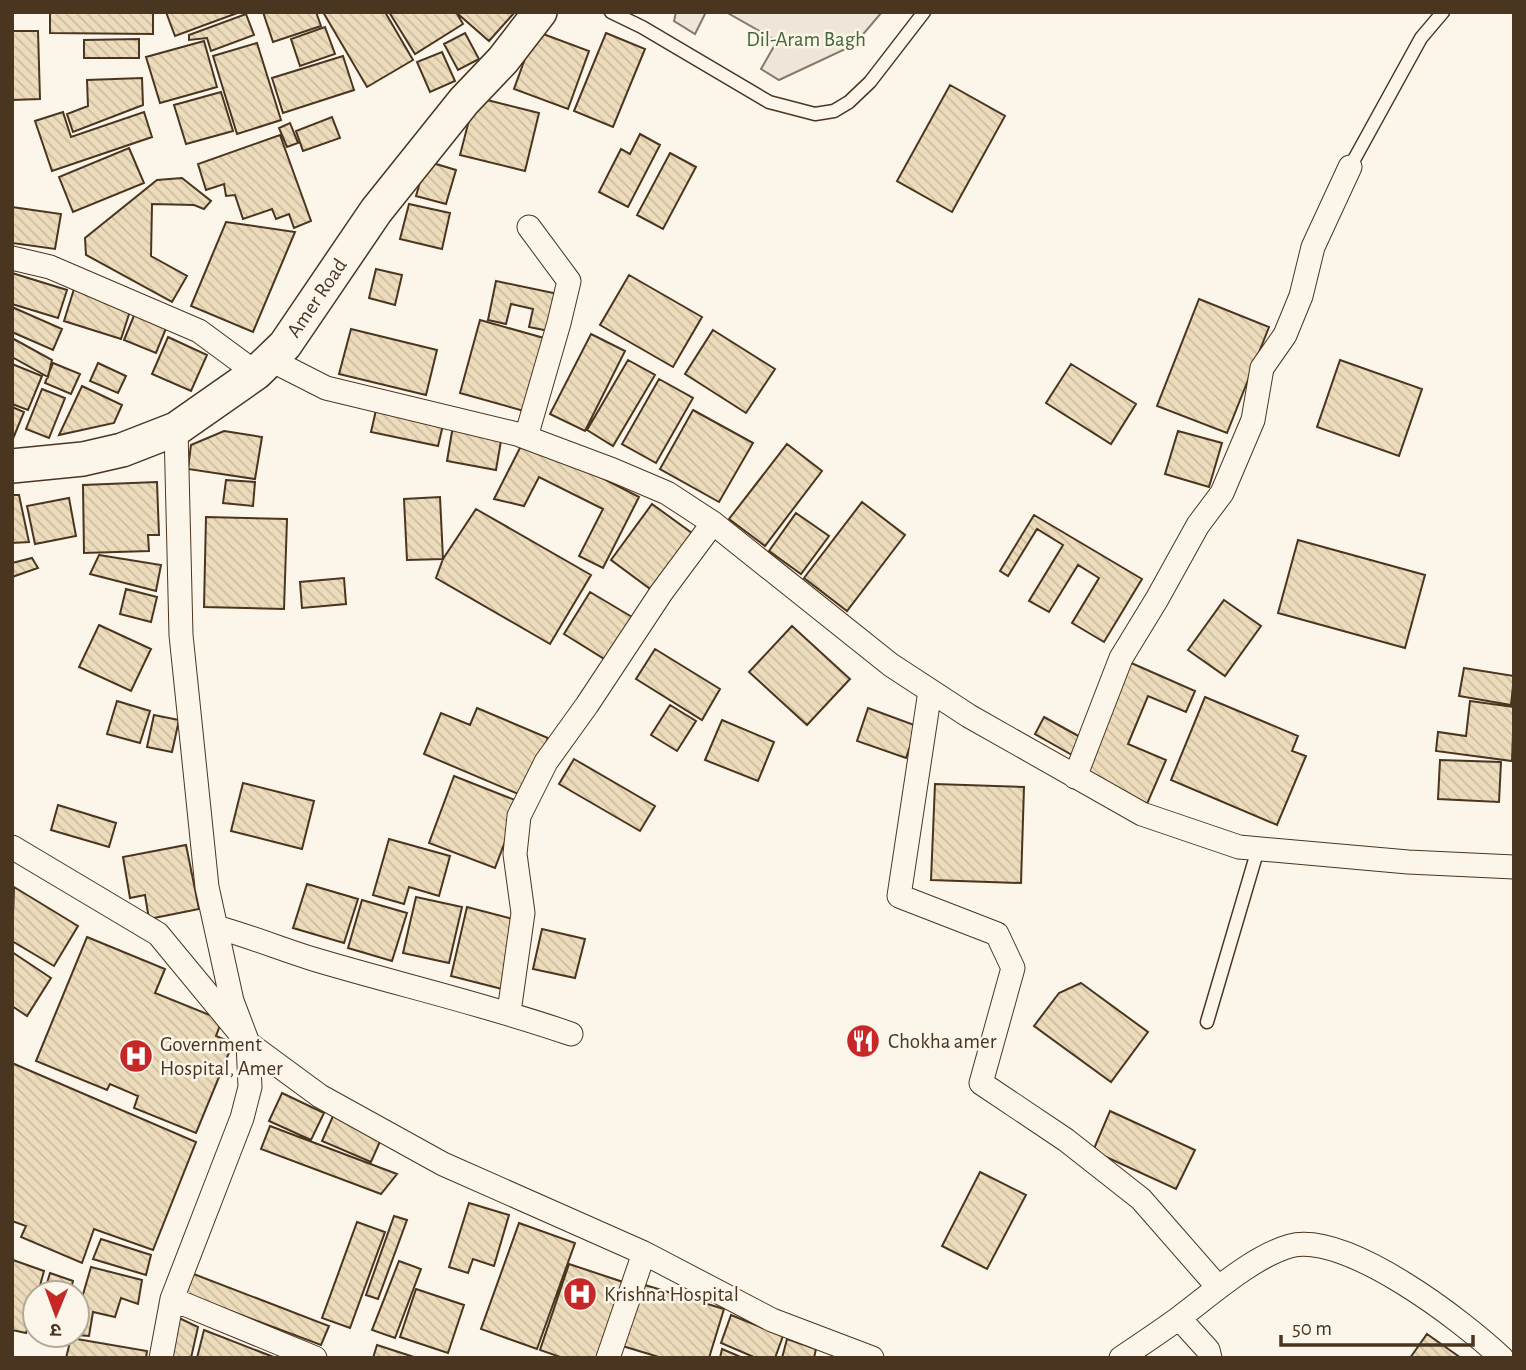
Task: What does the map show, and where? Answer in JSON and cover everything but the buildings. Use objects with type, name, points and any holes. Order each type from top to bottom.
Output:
[{"type":"main road","name":"Amer Road","points":[[12,466],[83,458],[122,450],[176,429],[263,367],[285,345],[376,211],[540,12]]},
{"type":"street","points":[[1076,777],[1121,658],[1198,525],[1222,493],[1253,420],[1262,368],[1285,335],[1301,296],[1313,247],[1350,167]]},
{"type":"street","points":[[526,437],[569,281],[528,227]]},
{"type":"street","points":[[12,258],[50,267],[199,331],[263,367],[326,388],[526,437],[667,493],[713,523],[891,665],[969,716],[1142,814],[1239,846],[1258,849],[1408,862],[1514,867]]},
{"type":"street","points":[[161,1358],[172,1299],[242,1118],[250,1087],[248,1042],[232,1001],[207,887],[181,635],[176,429]]},
{"type":"street","points":[[509,1012],[523,912],[515,854],[519,817],[546,762],[661,593],[713,523]]},
{"type":"street","points":[[930,691],[899,897],[997,934],[1013,968],[981,1083],[1066,1140],[1141,1199],[1218,1287]]},
{"type":"street","points":[[12,847],[158,934],[248,1042],[320,1096],[443,1164],[644,1253],[772,1320],[872,1358]]},
{"type":"street","points":[[216,927],[312,958],[509,1012],[571,1034]]},
{"type":"street","points":[[1121,1358],[1218,1287],[1273,1253],[1292,1245],[1311,1245],[1330,1249],[1381,1270],[1415,1290],[1502,1358]]},
{"type":"street","points":[[608,1358],[644,1253]]},
{"type":"street","points":[[172,1299],[315,1358]]},
{"type":"street","points":[[1179,1318],[1208,1350],[1210,1358]]},
{"type":"lane","points":[[611,12],[769,102],[815,114],[834,111],[849,102],[870,82],[924,12]]},
{"type":"lane","points":[[1350,167],[1421,38],[1443,12]]},
{"type":"lane","points":[[1207,1022],[1258,849]]},
{"type":"green space","name":"Dil-Aram Bagh","points":[[676,12],[706,12],[695,34],[674,21]]},
{"type":"green space","name":"Dil-Aram Bagh","points":[[726,12],[882,12],[854,45],[779,80],[761,69],[777,41]]},
{"type":"place","name":"Chokha amer","points":[[863,1041]]},
{"type":"place","name":"Government Hospital, Amer","points":[[136,1056]]},
{"type":"place","name":"Krishna Hospital","points":[[580,1294]]}]
